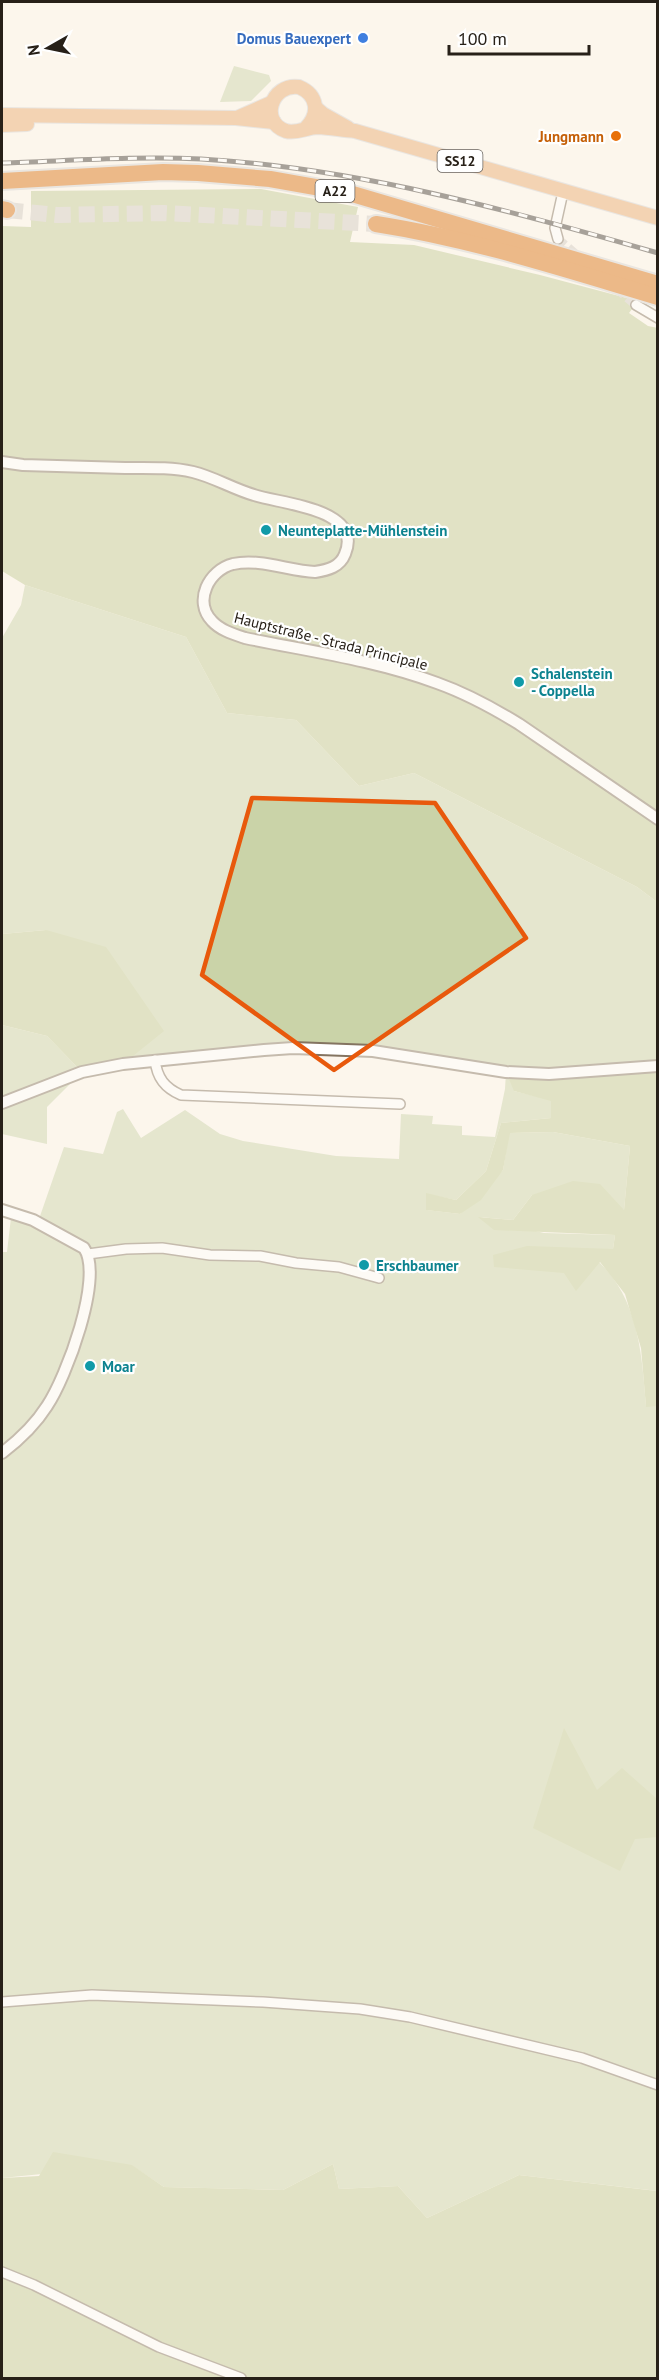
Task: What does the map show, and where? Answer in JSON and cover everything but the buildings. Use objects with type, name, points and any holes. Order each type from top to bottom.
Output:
[{"type":"highway","name":"A22","points":[[2,181],[132,173],[198,172],[303,184],[349,193],[657,284]]},
{"type":"highway","points":[[376,225],[440,236],[495,249],[657,297]]},
{"type":"main road","name":"SS12","points":[[236,118],[271,103],[282,89],[293,86],[308,92],[316,108],[322,114],[355,131]]},
{"type":"main road","points":[[271,103],[270,110],[274,122]]},
{"type":"main road","points":[[306,128],[315,115],[316,108]]},
{"type":"main road","name":"SS12","points":[[2,115],[236,118],[274,122],[292,132],[317,127],[355,131],[657,218]]},
{"type":"main road","points":[[2,125],[80,124],[112,117]]},
{"type":"street","points":[[558,239],[555,228],[563,192]]},
{"type":"street","points":[[636,305],[657,318]]},
{"type":"street","name":"Hauptstraße - Strada Principale","points":[[2,462],[23,465],[181,470],[209,477],[254,495],[330,515],[346,534],[347,545],[341,561],[327,571],[315,572],[246,562],[227,566],[213,575],[205,592],[205,611],[214,623],[236,635],[401,671],[438,683],[512,720],[657,819]]},
{"type":"street","points":[[2,1102],[82,1072],[155,1060],[293,1048],[373,1051],[506,1072],[549,1074],[657,1066]]},
{"type":"street","points":[[155,1060],[158,1076],[163,1084],[181,1095],[400,1104]]},
{"type":"street","points":[[2,1210],[33,1220],[84,1248],[88,1254],[90,1270],[85,1307],[62,1379],[49,1404],[34,1423],[2,1453]]},
{"type":"street","points":[[88,1254],[126,1249],[162,1248],[210,1255],[260,1256],[296,1263],[339,1267],[379,1278]]},
{"type":"street","points":[[2,2002],[92,1995],[263,2002],[360,2009],[410,2018],[582,2058],[657,2085]]},
{"type":"street","points":[[2,2272],[159,2347],[241,2379]]},
{"type":"highlighted area","points":[[252,798],[435,803],[526,938],[334,1070],[202,975]]},
{"type":"green space","points":[[234,66],[269,75],[271,81],[251,101],[220,102]]},
{"type":"green space","points":[[261,189],[358,207],[350,242],[414,245],[638,301],[629,313],[648,326],[658,328],[657,902],[637,887],[414,773],[359,786],[296,720],[227,713],[186,637],[25,585],[2,571],[2,226],[31,227],[31,191]]},
{"type":"green space","points":[[25,585],[186,637],[227,713],[296,720],[359,786],[414,773],[637,887],[657,902],[657,1066],[514,1091],[551,1100],[551,1118],[501,1123],[486,1171],[456,1200],[426,1194],[427,1210],[460,1214],[503,1170],[509,1133],[553,1132],[630,1146],[624,1210],[532,1195],[513,1220],[479,1217],[544,1233],[615,1235],[613,1249],[576,1249],[600,1263],[623,1294],[631,1312],[640,1349],[646,1406],[657,1406],[658,2191],[519,2175],[427,2218],[398,2186],[339,2189],[333,2164],[283,2190],[164,2187],[131,2165],[2,2178],[2,1252],[7,1252],[12,1209],[39,1219],[64,1147],[103,1154],[117,1112],[123,1109],[141,1138],[185,1110],[220,1134],[243,1141],[336,1156],[399,1159],[401,1114],[433,1116],[432,1124],[462,1126],[462,1135],[495,1137],[505,1089],[506,1072],[351,1049],[123,1064],[46,930],[2,934],[2,638],[21,605]]},
{"type":"green space","points":[[46,930],[106,947],[164,1031],[123,1064],[82,1072],[47,1036],[2,1025],[2,934]]},
{"type":"green space","points":[[2,1025],[47,1036],[82,1072],[47,1107],[47,1144],[2,1134]]},
{"type":"green space","points":[[657,1066],[657,1406],[646,1407],[641,1348],[625,1294],[600,1262],[576,1291],[564,1273],[494,1267],[493,1255],[527,1246],[613,1249],[615,1235],[494,1230],[478,1217],[513,1220],[532,1195],[573,1181],[600,1184],[624,1210],[630,1146],[553,1132],[510,1133],[503,1170],[481,1200],[460,1214],[426,1210],[426,1193],[456,1200],[486,1171],[501,1123],[551,1118],[551,1101],[514,1091],[506,1072]]},
{"type":"green space","points":[[564,1728],[597,1790],[622,1768],[657,1799],[657,1837],[635,1839],[620,1871],[533,1828]]},
{"type":"green space","points":[[53,2152],[132,2165],[164,2187],[283,2190],[333,2164],[339,2189],[398,2186],[427,2218],[519,2175],[657,2191],[657,2378],[2,2378],[2,2178],[39,2176]]},
{"type":"tunnel","points":[[7,210],[57,215],[164,213],[376,224]]},
{"type":"tunnel","points":[[558,239],[579,257]]},
{"type":"tunnel","points":[[617,289],[636,305]]},
{"type":"railway","points":[[2,163],[176,158],[317,171],[432,193],[546,221],[658,253]]},
{"type":"place","name":"Domus Bauexpert","points":[[363,38]]},
{"type":"place","name":"Jungmann","points":[[616,136]]},
{"type":"place","name":"Neunteplatte-Mühlenstein","points":[[266,530]]},
{"type":"place","name":"Schalenstein - Coppella","points":[[519,682]]},
{"type":"place","name":"Erschbaumer","points":[[364,1265]]},
{"type":"place","name":"Moar","points":[[90,1366]]}]
